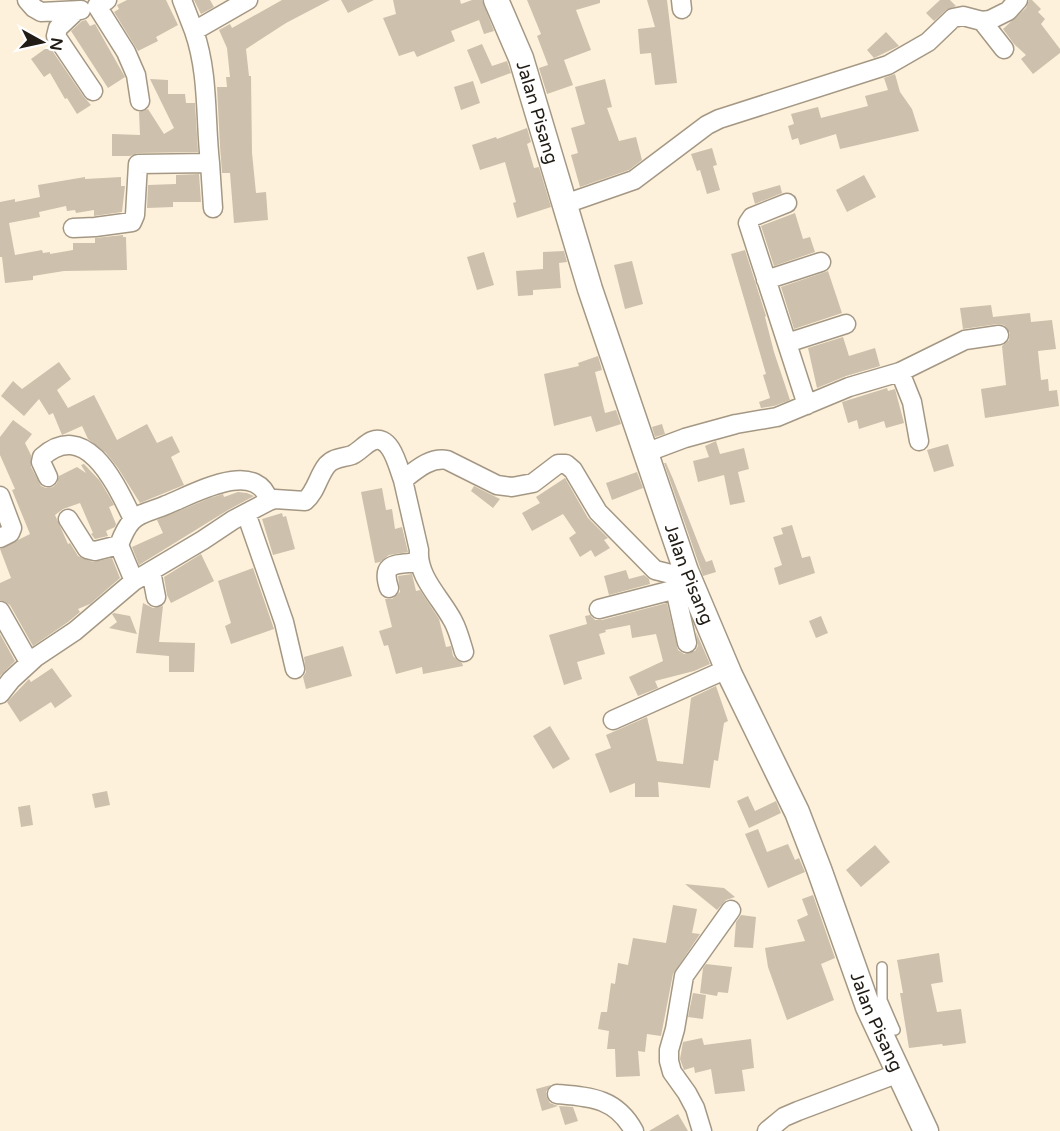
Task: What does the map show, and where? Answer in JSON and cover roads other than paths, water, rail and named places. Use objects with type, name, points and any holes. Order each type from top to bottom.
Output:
[{"type":"street","points":[[27,0],[37,11],[41,12],[76,11],[102,3],[136,75],[140,101]]},
{"type":"street","points":[[182,0],[199,46],[206,83],[213,208]]},
{"type":"street","points":[[194,31],[248,0]]},
{"type":"street","name":"Jalan Pisang","points":[[496,0],[521,58],[590,289],[645,453],[684,582],[796,812],[875,1004],[899,1073],[926,1131]]},
{"type":"street","points":[[565,204],[634,180],[718,119],[888,65],[922,46],[953,18],[963,16],[982,21],[990,20],[1008,11],[1018,0]]},
{"type":"street","points":[[76,11],[58,28],[56,36],[93,91]]},
{"type":"street","points":[[982,21],[1004,49]]},
{"type":"street","points":[[73,228],[132,222],[135,215],[138,164],[210,163]]},
{"type":"street","points":[[787,203],[752,217],[748,223],[807,405]]},
{"type":"street","points":[[766,280],[821,262]]},
{"type":"street","points":[[787,344],[846,324]]},
{"type":"street","points":[[645,453],[685,438],[736,424],[777,417],[849,387],[900,372],[965,340],[999,335]]},
{"type":"street","points":[[900,372],[912,402],[919,441]]},
{"type":"street","points":[[0,694],[29,662],[75,631],[134,581],[269,501],[275,499],[305,501],[313,493],[325,467],[331,461],[353,454],[368,442],[378,439],[388,446],[403,480],[419,550],[418,562],[455,623],[464,652]]},
{"type":"street","points":[[48,477],[41,462],[42,457],[68,444],[75,444],[97,459],[116,486],[134,519]]},
{"type":"street","points":[[403,480],[428,463],[440,459],[447,460],[497,485],[523,486],[533,483],[558,464],[566,464],[573,470],[598,512],[655,570],[671,574],[684,582]]},
{"type":"street","points":[[68,519],[87,549],[95,551],[119,545],[134,519],[192,493],[236,480],[247,480],[256,484],[267,495],[269,501]]},
{"type":"street","points":[[0,496],[12,528],[10,533],[0,538]]},
{"type":"street","points":[[246,513],[284,622],[295,669]]},
{"type":"street","points":[[119,545],[134,581]]},
{"type":"street","points":[[389,588],[385,576],[389,566],[418,562]]},
{"type":"street","points":[[151,571],[156,597]]},
{"type":"street","points":[[599,609],[684,582]]},
{"type":"street","points":[[684,582],[687,643]]},
{"type":"street","points":[[0,611],[29,662]]},
{"type":"street","points":[[613,720],[727,669]]},
{"type":"street","points":[[702,1131],[687,1092],[672,1072],[669,1050],[684,976],[731,910]]},
{"type":"street","points":[[767,1131],[784,1117],[899,1073]]},
{"type":"street","points":[[557,1094],[604,1101],[615,1108],[634,1131]]},
{"type":"lane","points":[[882,967],[875,1004],[895,1030]]}]
